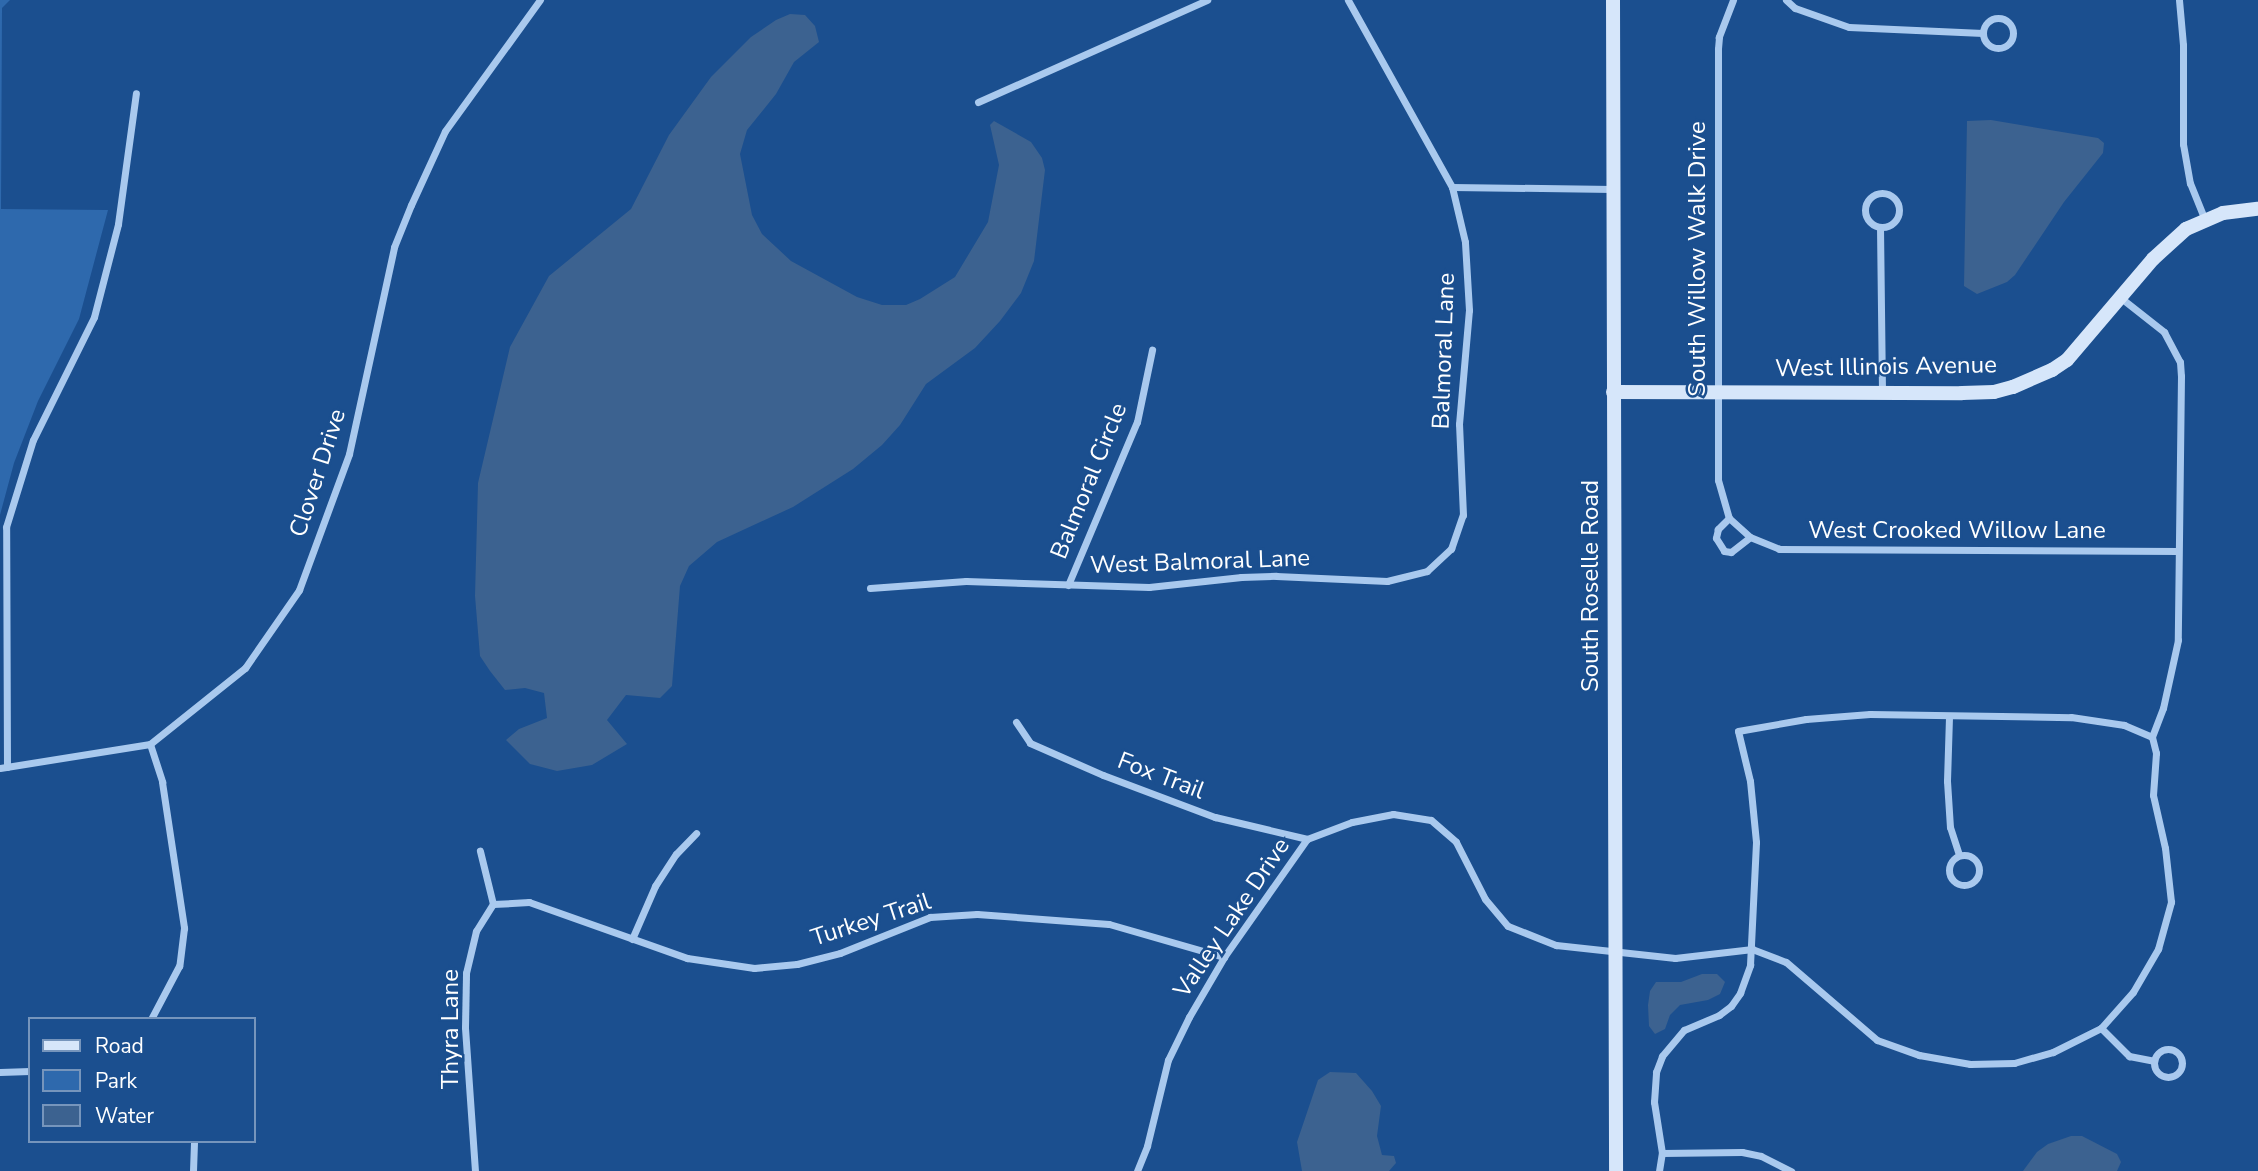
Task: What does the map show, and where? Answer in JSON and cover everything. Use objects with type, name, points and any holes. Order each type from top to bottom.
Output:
[{"type":"main road","name":"South Roselle Road","points":[[1613,0],[1616,1171]]},
{"type":"main road","name":"West Illinois Avenue","points":[[1613,392],[1994,392],[2032,380],[2067,360],[2169,242],[2205,220],[2223,213],[2258,208]]},
{"type":"street","points":[[978,102],[1208,0]]},
{"type":"street","name":"Balmoral Lane","points":[[1348,0],[1452,187],[1465,242],[1469,310],[1460,424],[1463,515],[1458,536],[1442,559]]},
{"type":"street","name":"South Willow Walk Drive","points":[[1733,0],[1723,24],[1718,49],[1716,391],[1718,480],[1729,518],[1741,531]]},
{"type":"street","points":[[1786,0],[1795,8],[1849,27],[1983,33]]},
{"type":"street","points":[[2179,0],[2183,45],[2183,144],[2190,183],[2205,220]]},
{"type":"street","name":"Clover Drive","points":[[3,767],[150,744],[240,675],[299,590],[349,454],[394,247],[445,131],[535,2]]},
{"type":"street","points":[[1998,18],[2009,22],[2013,32],[2009,43],[1998,48],[1987,44],[1983,33],[1987,22],[1998,18]]},
{"type":"street","points":[[3,767],[3,527],[33,440],[94,317],[118,224],[136,93]]},
{"type":"street","points":[[1452,187],[1613,188]]},
{"type":"street","points":[[1885,193],[1894,197],[1899,212],[1892,223],[1881,227],[1868,219],[1866,205],[1873,195],[1885,193]]},
{"type":"street","points":[[1881,227],[1882,391]]},
{"type":"street","points":[[1752,949],[1786,962],[1877,1040],[1919,1055],[1970,1064],[2014,1063],[2053,1052],[2101,1028],[2133,992],[2158,949],[2171,902],[2165,848],[2153,795],[2156,753],[2152,737],[2163,708],[2178,640],[2180,362],[2164,332],[2121,298]]},
{"type":"street","name":"Balmoral Circle","points":[[1068,585],[1137,422],[1152,350]]},
{"type":"street","points":[[1729,518],[1718,529],[1716,538],[1724,551],[1731,552],[1750,537]]},
{"type":"street","name":"West Crooked Willow Lane","points":[[1741,531],[1779,549],[2178,551]]},
{"type":"street","name":"West Balmoral Lane","points":[[870,588],[965,582],[1150,587],[1276,576],[1387,581],[1427,571],[1442,559]]},
{"type":"street","points":[[1658,1171],[1662,1153],[1654,1102],[1656,1072],[1662,1056],[1684,1030],[1719,1016],[1731,1006],[1746,979],[1752,949],[1756,842],[1750,781],[1738,731],[1806,719],[1870,714],[2071,717],[2124,725],[2152,737]]},
{"type":"street","points":[[1949,717],[1949,815],[1959,855]]},
{"type":"street","name":"Fox Trail","points":[[1016,723],[1030,743],[1103,775],[1215,817],[1307,839]]},
{"type":"street","points":[[150,744],[162,782],[184,928],[179,967],[152,1017]]},
{"type":"street","name":"Valley Lake Drive","points":[[1137,1171],[1147,1146],[1168,1060],[1224,957],[1307,839],[1352,822],[1393,814],[1431,820],[1456,842],[1485,899],[1508,926],[1556,945],[1675,958],[1752,949]]},
{"type":"street","points":[[632,939],[654,886],[676,854],[696,833]]},
{"type":"street","points":[[480,851],[493,904]]},
{"type":"street","points":[[1959,855],[1971,856],[1978,865],[1978,877],[1969,884],[1957,883],[1949,875],[1950,863],[1959,855]]},
{"type":"street","name":"Turkey Trail","points":[[493,904],[529,902],[687,958],[767,967],[797,964],[840,953],[930,917],[977,914],[1109,924],[1224,957]]},
{"type":"street","name":"Thyra Lane","points":[[475,1171],[465,1027],[466,973],[477,931],[493,904]]},
{"type":"street","points":[[2101,1028],[2129,1056],[2154,1061]]},
{"type":"street","points":[[0,1072],[28,1071]]},
{"type":"street","points":[[192,1171],[194,1143]]},
{"type":"street","points":[[1662,1153],[1742,1152],[1761,1156],[1791,1171]]},
{"type":"green space","points":[[0,0],[10,0],[2,8],[1,209],[108,210],[79,319],[38,401],[14,463],[0,515]]},
{"type":"water","points":[[790,14],[805,15],[815,26],[819,42],[794,62],[776,94],[747,130],[740,154],[752,215],[762,234],[791,261],[857,297],[882,305],[906,305],[920,299],[955,277],[988,222],[999,165],[990,125],[994,121],[1031,142],[1042,158],[1045,170],[1034,261],[1021,293],[1000,321],[975,348],[926,384],[900,425],[882,445],[853,469],[793,507],[717,542],[689,566],[680,586],[672,686],[660,698],[626,695],[607,720],[627,744],[592,765],[557,771],[530,764],[506,740],[519,729],[547,718],[544,693],[525,688],[505,690],[490,671],[480,656],[475,596],[478,483],[510,347],[549,276],[631,209],[669,135],[711,77],[751,37]]},
{"type":"water","points":[[1991,120],[2098,138],[2104,143],[2103,153],[2064,202],[2015,275],[2007,282],[1977,294],[1964,286],[1967,121]]},
{"type":"water","points":[[1702,974],[1717,974],[1725,982],[1720,994],[1708,1000],[1680,1005],[1670,1015],[1665,1029],[1655,1034],[1649,1026],[1648,1005],[1650,991],[1656,982],[1681,982]]},
{"type":"water","points":[[1330,1072],[1356,1073],[1381,1106],[1377,1136],[1382,1155],[1394,1156],[1396,1163],[1389,1171],[1302,1171],[1297,1142],[1318,1080]]},
{"type":"water","points":[[2071,1136],[2082,1136],[2117,1154],[2121,1162],[2117,1171],[2023,1171],[2037,1152],[2048,1144]]}]
